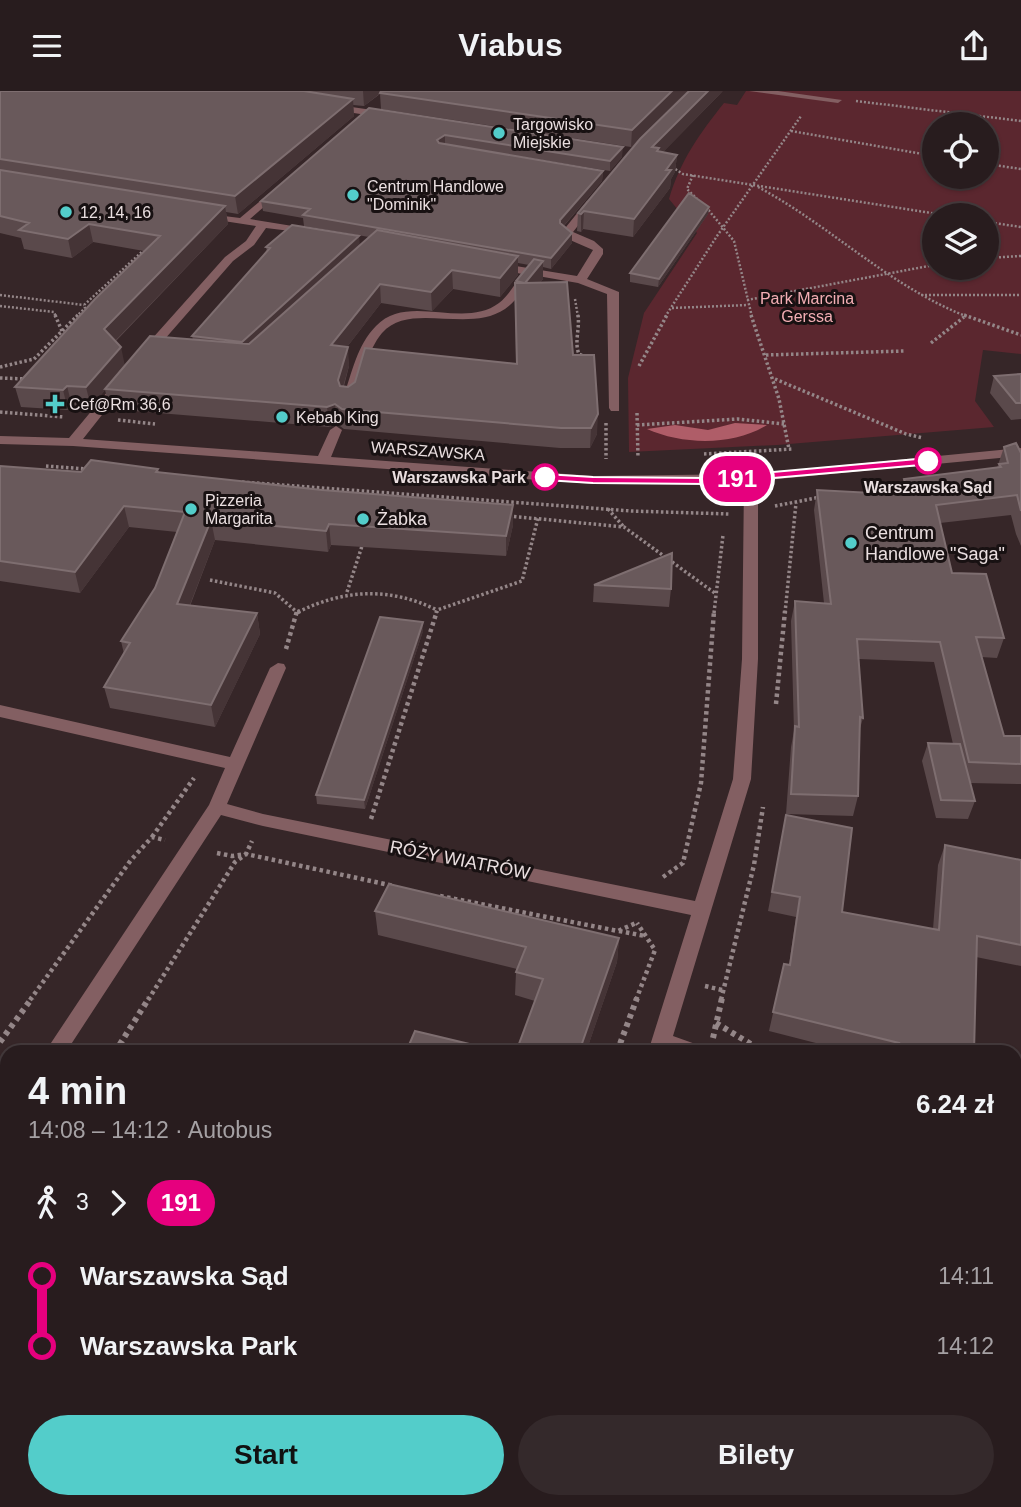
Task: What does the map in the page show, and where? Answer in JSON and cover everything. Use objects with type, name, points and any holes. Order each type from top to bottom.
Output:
[{"type":"street","points":[[753,91],[838,100]]},
{"type":"street","points":[[331,96],[319,105],[362,116],[391,116]]},
{"type":"street","points":[[362,116],[376,104]]},
{"type":"street","points":[[242,221],[291,178]]},
{"type":"street","points":[[580,280],[598,254],[598,249],[571,237],[567,232],[599,193]]},
{"type":"street","points":[[191,213],[326,235]]},
{"type":"street","points":[[135,366],[156,348],[229,259],[250,243],[263,225]]},
{"type":"street","points":[[490,264],[580,280],[613,292],[615,408]]},
{"type":"street","points":[[348,401],[360,359],[386,322],[407,316],[452,318],[489,313],[502,306],[529,272]]},
{"type":"street","points":[[73,442],[126,377]]},
{"type":"street","points":[[323,461],[335,430]]},
{"type":"street","name":"WARSZAWSKA","points":[[0,440],[73,442],[593,480],[751,478],[1021,452]]},
{"type":"street","points":[[661,1045],[742,779],[750,659],[751,478]]},
{"type":"street","points":[[60,1045],[217,807],[278,668]]},
{"type":"street","points":[[0,711],[237,765]]},
{"type":"street","name":"RÓŻY WIATRÓW","points":[[217,807],[263,820],[703,910]]},
{"type":"path","points":[[638,371],[640,360],[671,308],[724,227],[816,98]]},
{"type":"path","points":[[838,100],[1021,121]]},
{"type":"path","points":[[791,131],[922,154]]},
{"type":"path","points":[[672,161],[671,165],[675,170],[693,175],[922,212]]},
{"type":"path","points":[[999,166],[1021,169]]},
{"type":"path","points":[[693,175],[687,189],[734,241],[747,303],[774,379],[786,444],[805,474]]},
{"type":"path","points":[[754,185],[816,221],[920,295],[965,316],[1021,335]]},
{"type":"path","points":[[999,224],[1021,227]]},
{"type":"path","points":[[0,367],[19,365],[34,359],[102,288],[154,241]]},
{"type":"path","points":[[999,257],[1021,256]]},
{"type":"path","points":[[134,260],[142,261]]},
{"type":"path","points":[[671,308],[747,303],[922,267]]},
{"type":"path","points":[[102,288],[112,289]]},
{"type":"path","points":[[575,293],[580,328],[576,348],[579,354],[592,359]]},
{"type":"path","points":[[920,295],[1021,296]]},
{"type":"path","points":[[0,296],[84,307],[92,311]]},
{"type":"path","points":[[31,309],[41,300]]},
{"type":"path","points":[[0,306],[54,312],[62,331]]},
{"type":"path","points":[[931,343],[965,316]]},
{"type":"path","points":[[765,355],[904,351]]},
{"type":"path","points":[[0,378],[34,380]]},
{"type":"path","points":[[774,379],[906,434],[926,439],[899,441]]},
{"type":"path","points":[[627,458],[638,458],[636,404]]},
{"type":"path","points":[[0,412],[91,417],[165,425]]},
{"type":"path","points":[[637,425],[729,419],[784,424]]},
{"type":"path","points":[[693,455],[803,449]]},
{"type":"path","points":[[606,459],[617,459]]},
{"type":"path","points":[[608,509],[624,527],[716,595]]},
{"type":"path","points":[[621,1045],[655,950],[637,922],[646,881],[656,881],[683,863],[701,783],[709,654],[726,514]]},
{"type":"path","points":[[507,516],[624,527]]},
{"type":"path","points":[[278,668],[298,612],[316,601],[348,593],[378,593],[419,600],[437,610],[522,580],[538,518]]},
{"type":"path","points":[[348,593],[364,540]]},
{"type":"path","points":[[210,580],[275,593],[298,612]]},
{"type":"path","points":[[370,825],[437,610]]},
{"type":"path","points":[[152,837],[197,774]]},
{"type":"path","points":[[119,1045],[233,859],[246,854],[400,887]]},
{"type":"path","points":[[438,896],[646,936]]},
{"type":"path","points":[[618,931],[637,922]]},
{"type":"path","points":[[716,1023],[752,1045]]},
{"type":"green space","name":"Park Marcina Gerssa","points":[[746,91],[1021,91],[1021,354],[983,350],[975,401],[994,427],[777,445],[629,452],[628,378],[644,313],[697,233],[669,199],[685,160],[724,103],[737,105]]},
{"type":"shaded area","points":[[735,423],[767,425],[739,437],[708,441],[676,438],[647,429],[675,425],[708,430]]},
{"type":"building","points":[[0,91],[304,91],[353,99],[235,196],[0,159]]},
{"type":"building","points":[[672,91],[632,130],[380,93]]},
{"type":"building","points":[[689,91],[708,91],[652,147],[659,148],[657,151],[677,155],[666,170],[671,170],[634,219],[584,211],[578,213],[640,139]]},
{"type":"building","points":[[369,108],[623,147],[610,161],[445,135],[437,140],[439,143],[603,171],[560,220],[572,233],[551,258],[303,215],[310,209],[261,201]]},
{"type":"building","points":[[0,170],[225,206],[104,329],[121,347],[86,387],[67,386],[63,390],[15,387],[95,299],[160,236],[89,224],[68,239],[19,230],[29,223],[0,216]]},
{"type":"building","points":[[689,193],[709,207],[659,279],[630,273]]},
{"type":"building","points":[[292,225],[359,236],[242,342],[192,336],[270,248],[266,247]]},
{"type":"building","points":[[377,230],[518,256],[500,278],[452,270],[431,292],[380,284],[331,345],[348,347],[338,380],[340,386],[348,387],[355,382],[365,348],[517,364],[515,283],[524,283],[516,281],[534,259],[543,261],[525,283],[567,282],[573,355],[594,355],[598,414],[591,428],[561,428],[342,409],[335,404],[327,407],[105,389],[150,336],[249,344]]},
{"type":"building","points":[[1021,374],[1021,403],[1016,403],[994,376]]},
{"type":"building","points":[[1016,443],[1021,453],[1021,511],[1017,495],[936,505],[952,573],[986,574],[1004,638],[976,637],[1004,736],[1021,736],[1021,764],[969,762],[940,642],[857,639],[863,718],[860,717],[858,796],[791,794],[795,726],[799,727],[795,601],[831,604],[817,490],[909,495],[904,479],[1001,467],[999,464],[1008,463],[1004,447]]},
{"type":"building","points":[[91,460],[158,469],[156,472],[322,490],[513,505],[506,536],[329,524],[326,531],[211,520],[177,604],[257,613],[211,705],[104,687],[130,643],[121,641],[155,588],[185,512],[124,506],[75,572],[0,561],[0,466],[81,472]]},
{"type":"building","points":[[672,553],[671,589],[594,585]]},
{"type":"building","points":[[380,617],[423,622],[364,800],[316,795]]},
{"type":"building","points":[[928,743],[960,744],[975,801],[941,800]]},
{"type":"building","points":[[786,815],[852,828],[842,912],[939,930],[945,845],[1021,860],[1021,945],[977,936],[974,1045],[898,1045],[899,1043],[773,1012],[784,964],[790,965],[800,897],[772,892]]},
{"type":"building","points":[[389,884],[619,938],[581,1045],[519,1045],[543,979],[516,972],[526,947],[375,911]]},
{"type":"building","points":[[415,1031],[474,1045],[409,1045]]},
{"type":"bus line","name":"191","points":[[545,477],[707,481],[928,461]]},
{"type":"place","name":"Targowisko Miejskie","points":[[499,133]]},
{"type":"place","name":"Centrum Handlowe \"Dominik\"","points":[[353,195]]},
{"type":"place","name":"12, 14, 16","points":[[66,212]]},
{"type":"place","name":"Cef@Rm 36,6","points":[[55,404]]},
{"type":"place","name":"Kebab King","points":[[282,417]]},
{"type":"place","name":"Warszawska Sąd","points":[[928,461]]},
{"type":"place","name":"Warszawska Park","points":[[545,477]]},
{"type":"place","name":"Pizzeria Margarita","points":[[191,509]]},
{"type":"place","name":"Żabka","points":[[363,519]]},
{"type":"place","name":"Centrum Handlowe \"Saga\"","points":[[851,543]]}]
